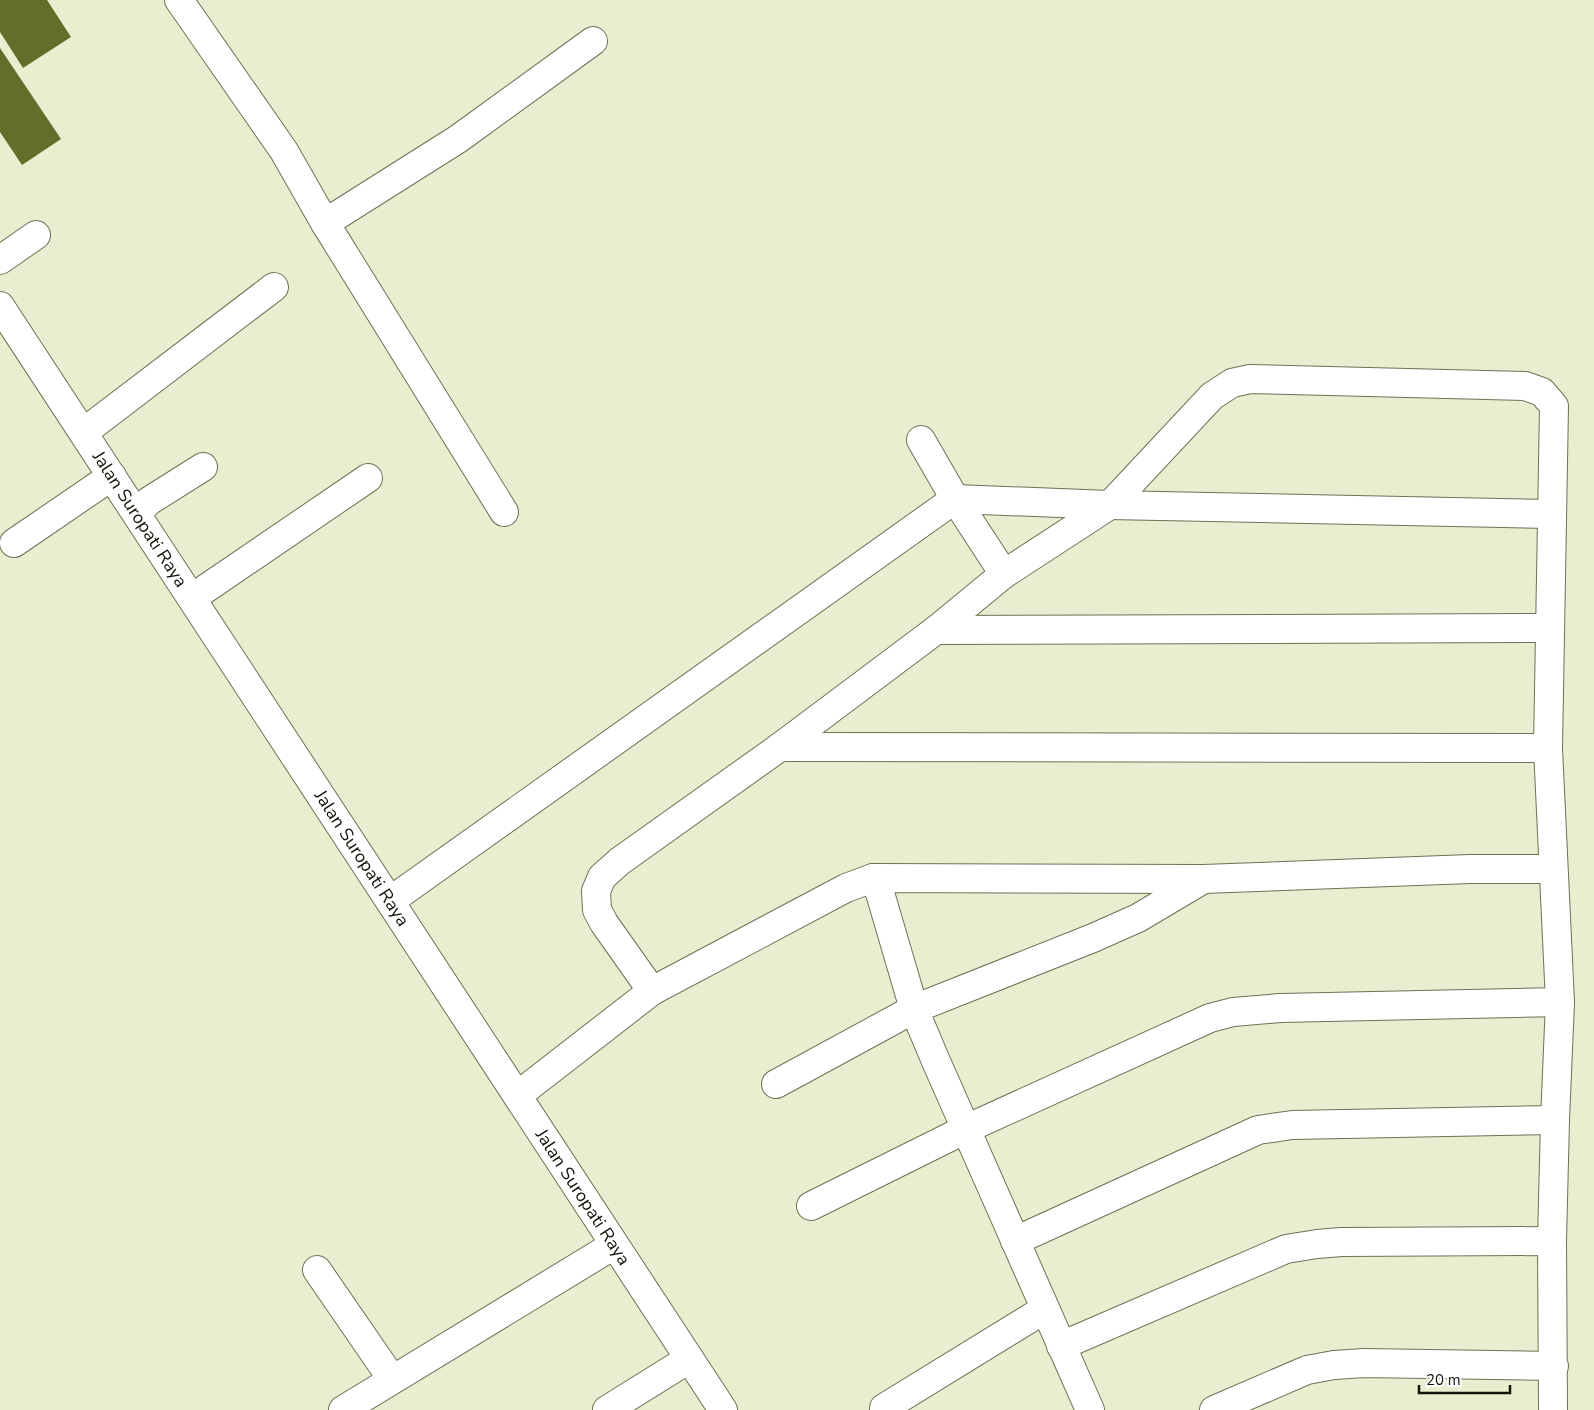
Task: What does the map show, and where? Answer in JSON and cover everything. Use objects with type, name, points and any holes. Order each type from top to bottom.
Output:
[{"type":"street","points":[[179,0],[284,151],[325,223],[504,512]]},
{"type":"street","points":[[325,223],[458,139],[593,41]]},
{"type":"street","points":[[0,260],[36,235]]},
{"type":"street","points":[[84,432],[274,287]]},
{"type":"street","name":"Jalan Suropati Raya","points":[[0,306],[723,1410]]},
{"type":"street","points":[[652,992],[597,910],[596,892],[602,876],[620,861],[780,747],[936,630],[1004,574],[1110,505],[1212,396],[1232,383],[1250,379],[1525,386],[1542,392],[1554,406],[1548,748],[1560,1002],[1552,1241],[1553,1410]]},
{"type":"street","points":[[921,440],[955,499],[1004,574]]},
{"type":"street","points":[[137,513],[149,501],[203,467]]},
{"type":"street","points":[[14,543],[112,476]]},
{"type":"street","points":[[192,598],[368,478]]},
{"type":"street","points":[[390,901],[955,499],[1110,505],[1551,514]]},
{"type":"street","points":[[936,630],[1550,628]]},
{"type":"street","points":[[780,747],[1548,748]]},
{"type":"street","points":[[518,1095],[652,992],[846,888],[873,878],[1203,879],[1470,869],[1553,869]]},
{"type":"street","points":[[873,878],[880,893],[914,1009],[1090,1410]]},
{"type":"street","points":[[776,1084],[914,1009],[1138,918],[1203,879]]},
{"type":"street","points":[[810,1206],[966,1129],[1210,1018],[1233,1012],[1280,1008],[1560,1002]]},
{"type":"street","points":[[1015,1241],[1258,1130],[1292,1125],[1555,1120]]},
{"type":"street","points":[[1061,1346],[1286,1249],[1341,1242],[1552,1241]]},
{"type":"street","points":[[343,1410],[614,1245]]},
{"type":"street","points":[[317,1270],[392,1379]]},
{"type":"street","points":[[884,1408],[1045,1309]]},
{"type":"street","points":[[607,1410],[689,1359]]},
{"type":"street","points":[[1214,1410],[1307,1370],[1334,1365],[1364,1363],[1554,1366]]},
{"type":"building","points":[[0,0],[47,0],[71,37],[23,68],[0,32]]},
{"type":"building","points":[[0,48],[61,139],[22,165],[0,132]]}]
